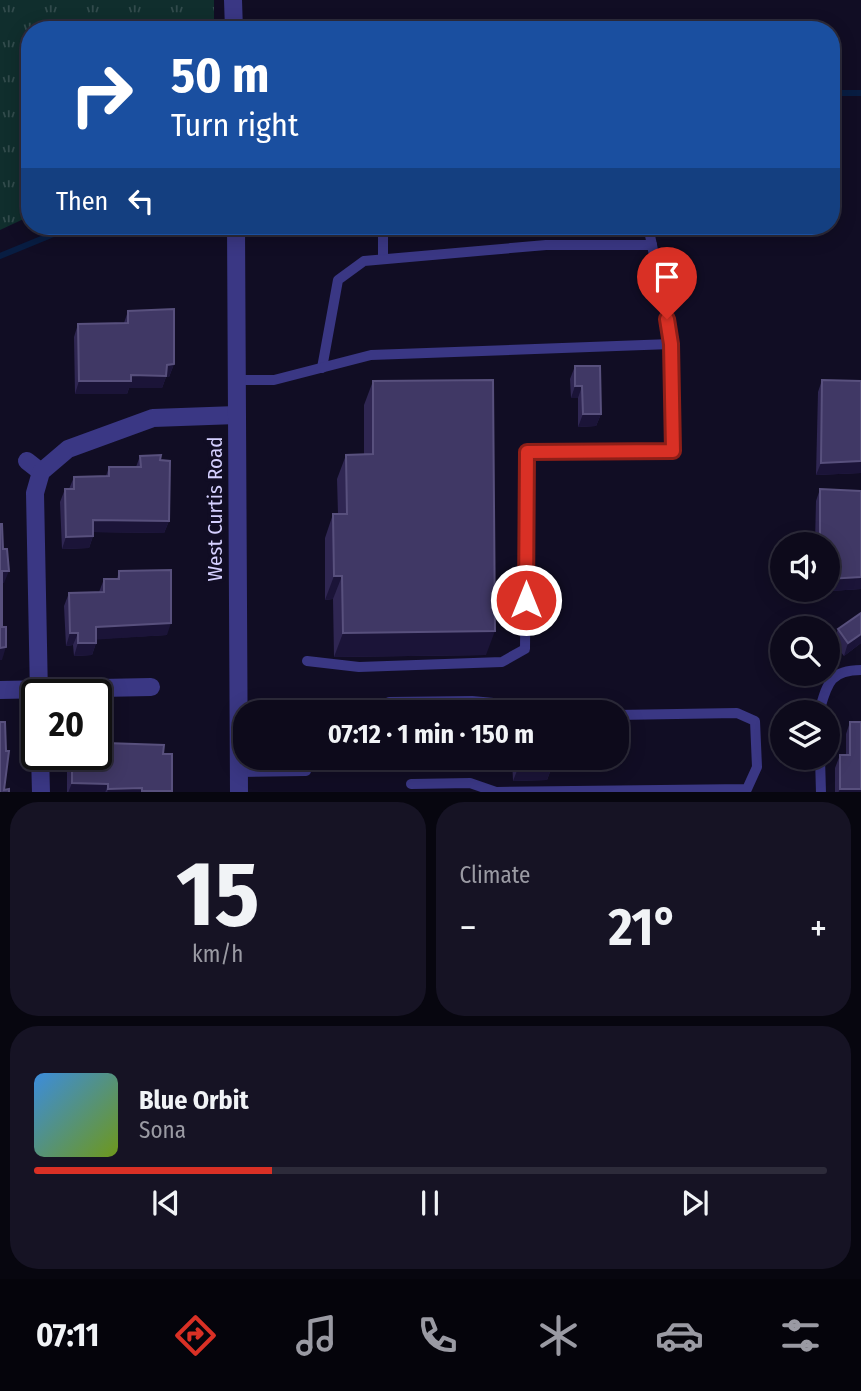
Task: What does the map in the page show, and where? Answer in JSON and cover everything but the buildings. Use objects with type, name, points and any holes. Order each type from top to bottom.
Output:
[{"type":"street","points":[[233,0],[234,21]]},
{"type":"street","name":"West Curtis Road","points":[[236,235],[239,792]]},
{"type":"street","points":[[39,679],[34,466],[68,449],[153,418],[237,415]]},
{"type":"street","points":[[112,689],[151,687]]},
{"type":"street","points":[[0,690],[21,691]]},
{"type":"street","points":[[40,770],[41,792]]},
{"type":"lane","points":[[383,235],[383,259]]},
{"type":"lane","points":[[307,661],[359,667],[502,662],[525,649],[527,452],[673,451],[671,344],[650,235]]},
{"type":"lane","points":[[322,368],[338,280],[364,261],[546,245],[652,246]]},
{"type":"lane","points":[[238,380],[274,380],[371,355],[671,344]]},
{"type":"lane","points":[[823,700],[828,682],[844,670],[861,670]]},
{"type":"lane","points":[[411,784],[470,783],[496,792],[747,791],[757,767],[755,721],[737,713],[629,715]]},
{"type":"lane","points":[[820,770],[821,792]]},
{"type":"lane","points":[[239,772],[306,771]]},
{"type":"green space","points":[[0,0],[214,0],[214,21],[21,21],[21,220],[0,230]]},
{"type":"waterway","points":[[840,93],[861,93]]},
{"type":"waterway","points":[[0,256],[51,235]]},
{"type":"route","points":[[526,600],[527,452],[673,451],[671,344],[667,319]]}]
